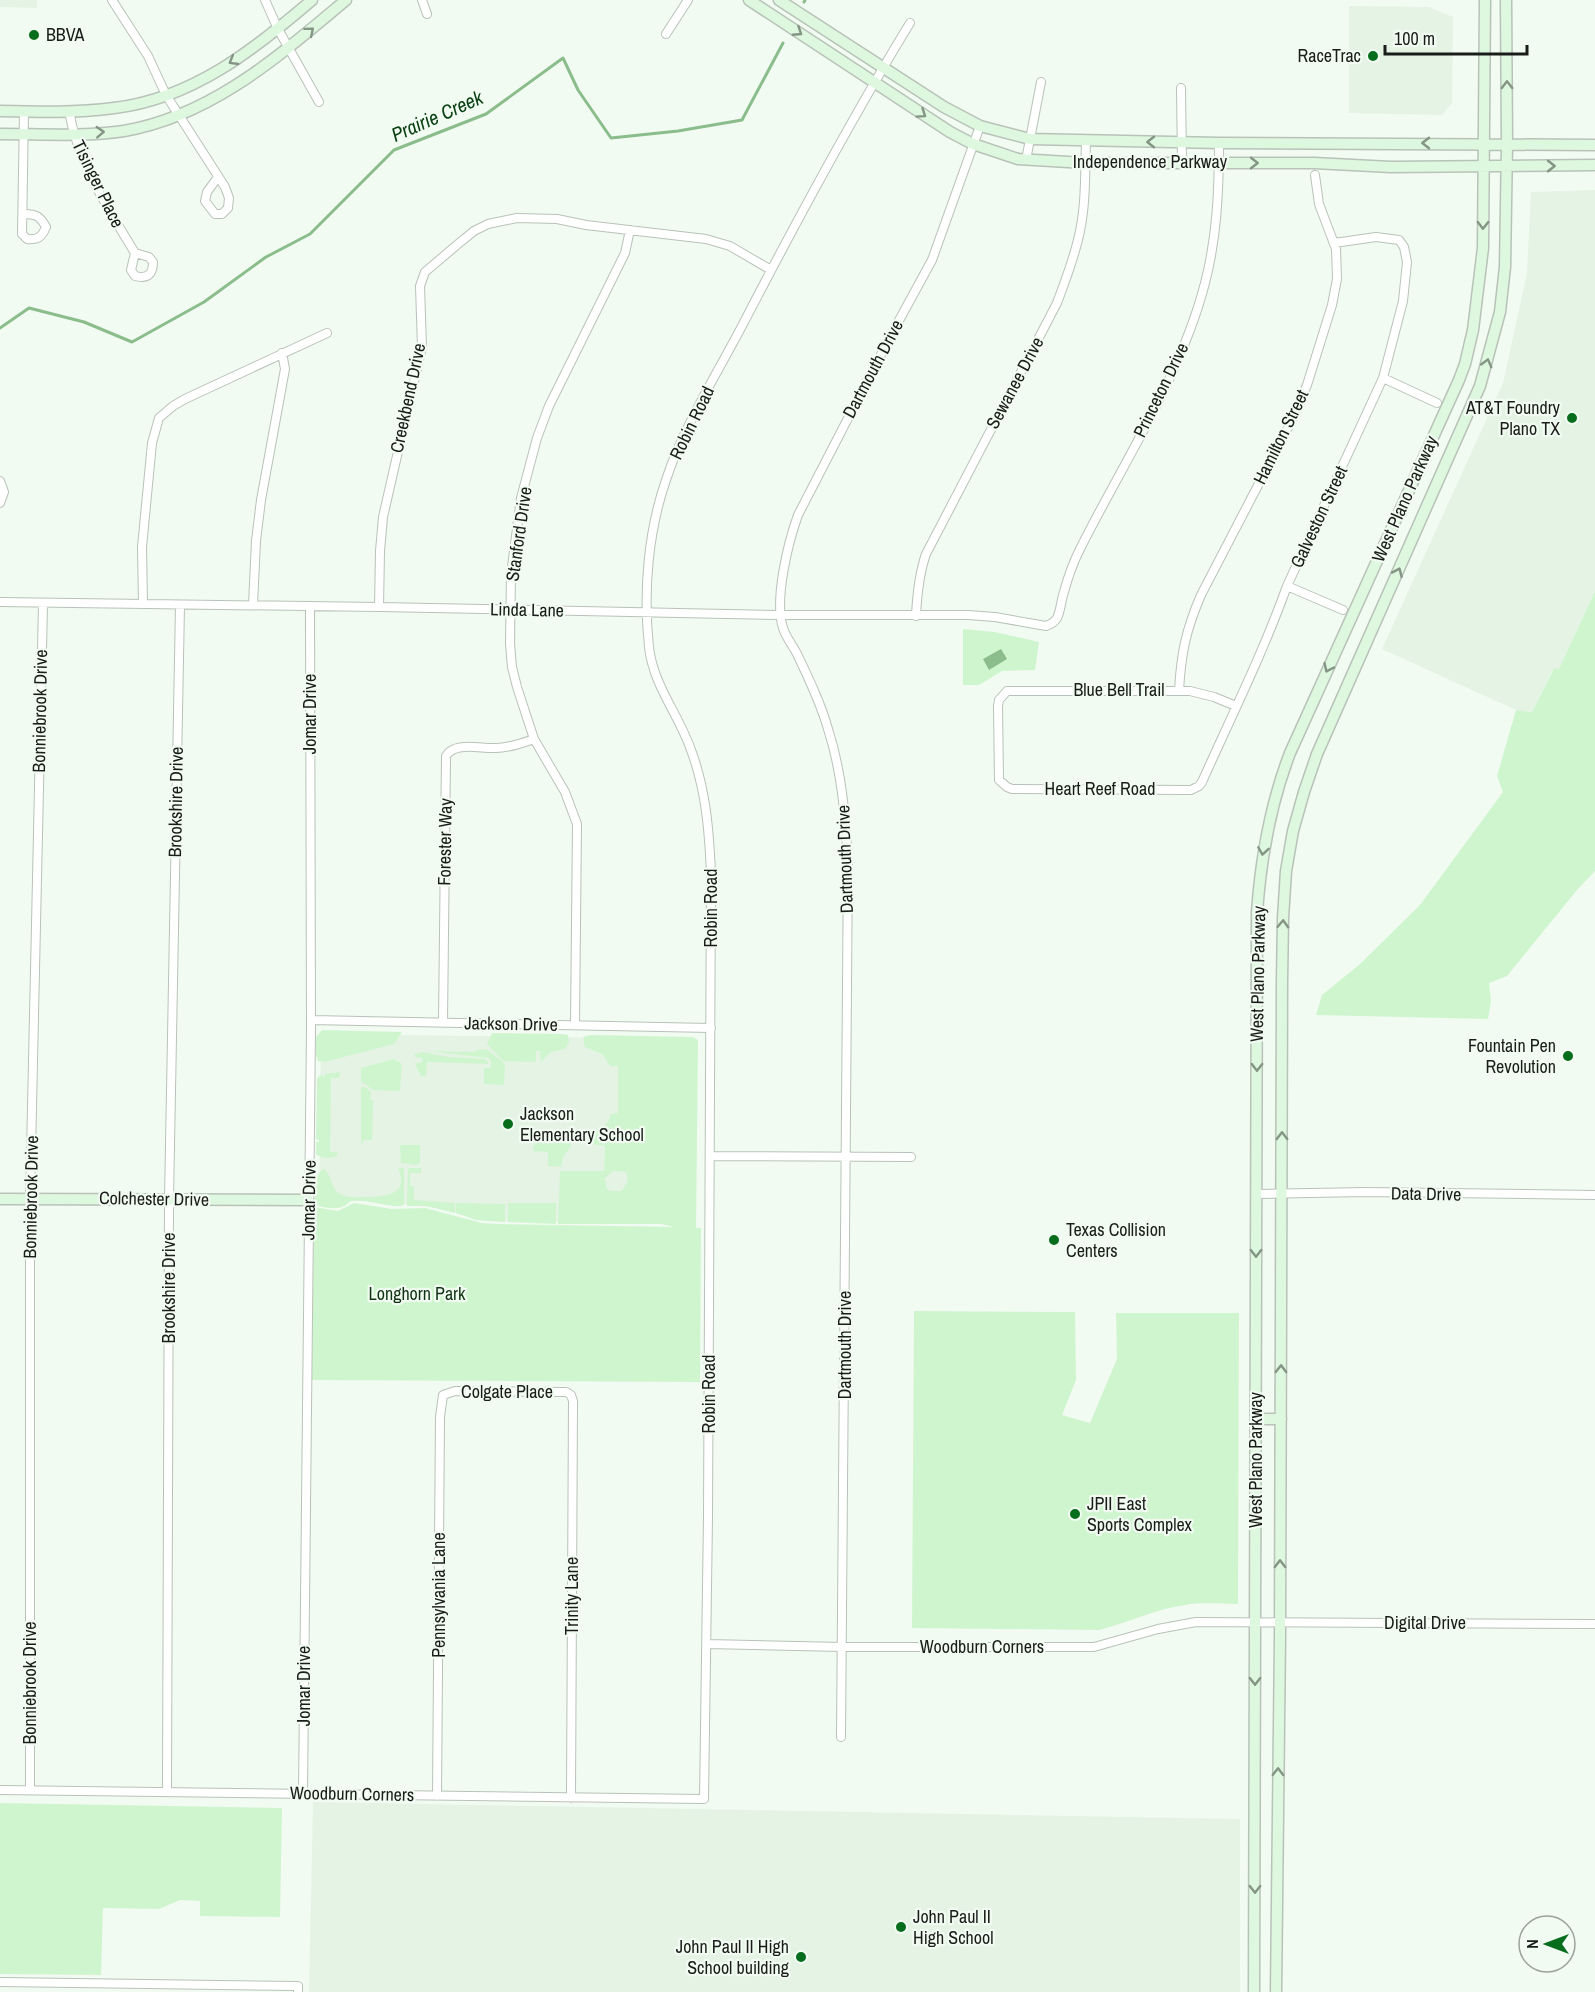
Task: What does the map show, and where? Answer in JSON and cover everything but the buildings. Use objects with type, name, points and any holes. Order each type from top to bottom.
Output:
[{"type":"main road","points":[[0,111],[116,108],[166,95],[197,83],[242,56],[312,0]]},
{"type":"main road","points":[[0,134],[122,131],[152,124],[178,114],[216,98],[258,72],[346,0]]},
{"type":"main road","name":"Independence Parkway","points":[[749,0],[944,128],[973,144],[1026,160],[1085,163],[1391,167],[1595,165]]},
{"type":"main road","name":"Independence Parkway","points":[[779,0],[944,107],[980,126],[1030,139],[1219,143],[1595,145]]},
{"type":"main road","name":"West Plano Parkway","points":[[1254,1992],[1257,912],[1260,869],[1271,812],[1290,753],[1465,364],[1477,304],[1483,248],[1485,0]]},
{"type":"main road","name":"West Plano Parkway","points":[[1276,1992],[1283,918],[1286,871],[1293,831],[1317,754],[1480,386],[1500,312],[1505,267],[1507,166],[1505,2]]},
{"type":"main road","name":"Colchester Drive","points":[[0,1199],[308,1200]]},
{"type":"main road","points":[[1256,1419],[1281,1419]]},
{"type":"street","points":[[112,0],[148,56],[166,95],[218,177],[229,198],[228,208],[222,214],[215,214],[205,201],[207,192],[218,177]]},
{"type":"street","points":[[266,0],[278,29],[319,102]]},
{"type":"street","points":[[422,0],[428,14]]},
{"type":"street","points":[[666,34],[688,0]]},
{"type":"street","name":"Robin Road","points":[[704,1799],[711,1156],[711,873],[705,791],[691,748],[654,670],[649,649],[648,566],[666,478],[682,440],[874,81],[910,23]]},
{"type":"street","points":[[1026,160],[1041,82]]},
{"type":"street","points":[[1181,88],[1182,164]]},
{"type":"street","name":"Tisinger Place","points":[[69,111],[73,134],[101,198],[135,253]]},
{"type":"street","points":[[24,112],[24,214]]},
{"type":"street","name":"Dartmouth Drive","points":[[841,1737],[848,860],[843,795],[828,727],[805,671],[783,630],[780,615],[786,555],[798,515],[932,260],[980,126]]},
{"type":"street","name":"Sewanee Drive","points":[[916,616],[921,567],[926,554],[1057,303],[1071,267],[1084,205],[1086,141]]},
{"type":"street","name":"Princeton Drive","points":[[1053,623],[1078,555],[1162,394],[1190,332],[1210,259],[1217,203],[1219,143]]},
{"type":"street","name":"Hamilton Street","points":[[1179,691],[1180,658],[1192,616],[1270,465],[1307,385],[1324,332],[1335,288],[1338,258],[1319,204],[1315,175]]},
{"type":"street","name":"Creekbend Drive","points":[[379,607],[383,517],[422,347],[420,286],[425,272],[474,231],[488,224],[535,217],[706,239],[730,246],[771,270]]},
{"type":"street","name":"Stanford Drive","points":[[575,1025],[577,824],[565,792],[534,739],[512,667],[511,574],[521,498],[537,438],[549,406],[625,253],[630,230]]},
{"type":"street","name":"Galveston Street","points":[[1199,786],[1287,586],[1383,378],[1403,302],[1407,262],[1404,247],[1399,240],[1376,237],[1334,243]]},
{"type":"street","points":[[143,604],[144,520],[152,443],[159,418],[185,399],[327,333]]},
{"type":"street","points":[[253,605],[256,541],[261,500],[284,379],[282,353]]},
{"type":"street","points":[[1383,378],[1437,403]]},
{"type":"street","points":[[0,481],[4,492],[0,503]]},
{"type":"street","points":[[1287,586],[1343,610]]},
{"type":"street","name":"Linda Lane","points":[[0,603],[253,605],[780,615],[968,615],[1046,626],[1053,623]]},
{"type":"street","name":"Bonniebrook Drive","points":[[30,1790],[30,1199],[43,604]]},
{"type":"street","name":"Brookshire Drive","points":[[167,1792],[169,1199],[180,605]]},
{"type":"street","name":"Jomar Drive","points":[[303,1794],[311,1020],[310,606]]},
{"type":"street","name":"Blue Bell Trail","points":[[1002,784],[998,775],[998,706],[1002,695],[1013,690],[1179,691],[1207,695],[1236,706]]},
{"type":"street","name":"Forester Way","points":[[442,1022],[446,756],[453,749],[463,747],[497,748],[534,739]]},
{"type":"street","name":"Heart Reef Road","points":[[1002,784],[1012,789],[1191,790],[1199,786]]},
{"type":"street","name":"Jackson Drive","points":[[311,1020],[711,1028]]},
{"type":"street","points":[[711,1156],[911,1157]]},
{"type":"street","name":"Data Drive","points":[[1256,1194],[1365,1192],[1595,1195]]},
{"type":"street","name":"Colgate Place","points":[[443,1395],[455,1391],[566,1392],[571,1395]]},
{"type":"street","name":"Pennsylvania Lane","points":[[437,1796],[443,1395]]},
{"type":"street","name":"Trinity Lane","points":[[571,1395],[573,1401],[571,1798]]},
{"type":"street","name":"Woodburn Corners","points":[[707,1644],[843,1647],[1094,1647],[1183,1623],[1255,1622]]},
{"type":"street","name":"Digital Drive","points":[[1255,1622],[1595,1624]]},
{"type":"street","name":"Woodburn Corners","points":[[0,1790],[704,1799]]},
{"type":"street","points":[[0,1982],[298,1989]]},
{"type":"shaded area","points":[[0,0],[37,0],[37,8],[0,7]]},
{"type":"shaded area","points":[[1349,6],[1429,7],[1453,17],[1452,103],[1442,115],[1349,113]]},
{"type":"shaded area","points":[[1595,190],[1595,591],[1559,669],[1553,669],[1532,712],[1516,710],[1382,649],[1503,383],[1527,273],[1531,192]]},
{"type":"shaded area","points":[[1001,649],[1007,659],[989,670],[983,659]]},
{"type":"shaded area","name":"Jackson Elementary School","points":[[321,1034],[697,1039],[696,1224],[485,1221],[433,1207],[352,1200],[319,1206]]},
{"type":"shaded area","name":"John Paul II High School","points":[[313,1802],[1240,1819],[1240,1992],[309,1992]]},
{"type":"green space","points":[[1595,591],[1595,871],[1507,976],[1489,983],[1491,1000],[1488,1019],[1316,1015],[1322,995],[1360,964],[1420,905],[1503,792],[1497,776],[1516,710],[1532,712],[1554,668],[1559,669]]},
{"type":"green space","points":[[963,629],[995,632],[1039,642],[1035,670],[1002,671],[979,685],[963,685]]},
{"type":"green space","points":[[322,1030],[402,1032],[394,1044],[324,1062],[318,1061],[316,1055],[316,1037]]},
{"type":"green space","points":[[492,1033],[560,1034],[568,1035],[569,1042],[565,1049],[551,1052],[541,1062],[540,1051],[536,1051],[536,1062],[503,1061],[487,1044]]},
{"type":"green space","name":"Longhorn Park","points":[[585,1036],[693,1037],[698,1040],[696,1228],[701,1228],[700,1382],[312,1380],[314,1207],[338,1211],[354,1203],[392,1209],[425,1208],[482,1223],[499,1224],[674,1227],[661,1224],[558,1224],[560,1171],[604,1171],[605,1146],[584,1143],[581,1136],[584,1131],[601,1128],[607,1123],[611,1114],[618,1113],[618,1066],[610,1066],[602,1054],[585,1047],[583,1039]],"holes":[[[613,1171],[626,1172],[626,1184],[621,1191],[610,1191],[606,1188],[604,1179]]]},
{"type":"green space","points":[[481,1049],[488,1050],[505,1064],[504,1085],[484,1084],[484,1068],[491,1068],[491,1061],[488,1058],[428,1051],[473,1052]]},
{"type":"green space","points":[[422,1052],[449,1057],[485,1059],[489,1064],[427,1062],[426,1076],[421,1076],[415,1064],[422,1062],[422,1058],[414,1055]]},
{"type":"green space","points":[[394,1059],[402,1064],[400,1091],[373,1090],[361,1081],[361,1068]]},
{"type":"green space","points":[[340,1072],[339,1078],[331,1078],[330,1152],[337,1152],[338,1155],[324,1158],[316,1154],[316,1142],[319,1142],[316,1139],[317,1079],[320,1075],[325,1077],[325,1074]]},
{"type":"green space","points":[[361,1087],[371,1092],[370,1100],[373,1100],[372,1140],[364,1140],[361,1146]]},
{"type":"green space","points":[[538,1131],[569,1132],[571,1146],[563,1157],[561,1167],[548,1166],[548,1152],[533,1151],[534,1143],[538,1142]]},
{"type":"green space","points":[[400,1145],[420,1145],[420,1163],[417,1165],[401,1163]]},
{"type":"green space","points":[[398,1168],[404,1170],[404,1204],[402,1206],[358,1201],[350,1201],[338,1208],[315,1204],[316,1179],[320,1171],[324,1169],[338,1193],[357,1197],[394,1193],[401,1184]]},
{"type":"green space","points":[[408,1168],[421,1168],[421,1173],[410,1173],[410,1186],[414,1186],[414,1200],[455,1203],[455,1213],[426,1206],[407,1206]]},
{"type":"green space","points":[[456,1203],[505,1204],[505,1222],[476,1220],[456,1213]]},
{"type":"green space","points":[[508,1203],[556,1203],[556,1224],[508,1222]]},
{"type":"green space","name":"JPII East Sports Complex","points":[[914,1311],[1075,1312],[1076,1380],[1062,1415],[1090,1423],[1117,1359],[1116,1313],[1239,1313],[1238,1604],[1198,1604],[1174,1607],[1099,1630],[912,1628]]},
{"type":"green space","points":[[0,1803],[282,1808],[280,1917],[200,1916],[200,1901],[180,1900],[159,1909],[103,1908],[101,1975],[0,1974]]},
{"type":"waterway","name":"Prairie Creek","points":[[0,328],[29,308],[84,322],[132,342],[204,302],[266,257],[310,234],[394,150],[486,114],[563,58],[578,90],[611,138],[678,131],[742,120],[783,43]]},
{"type":"place","name":"BBVA","points":[[34,35]]},
{"type":"place","name":"RaceTrac","points":[[1373,56]]},
{"type":"place","name":"AT&T Foundry Plano TX","points":[[1572,418]]},
{"type":"place","name":"Fountain Pen Revolution","points":[[1568,1056]]},
{"type":"place","name":"Jackson Elementary School","points":[[508,1124]]},
{"type":"place","name":"Texas Collision Centers","points":[[1054,1240]]},
{"type":"place","name":"JPII East Sports Complex","points":[[1075,1514]]},
{"type":"place","name":"John Paul II High School","points":[[901,1927]]},
{"type":"place","name":"John Paul II High School building","points":[[801,1957]]}]
